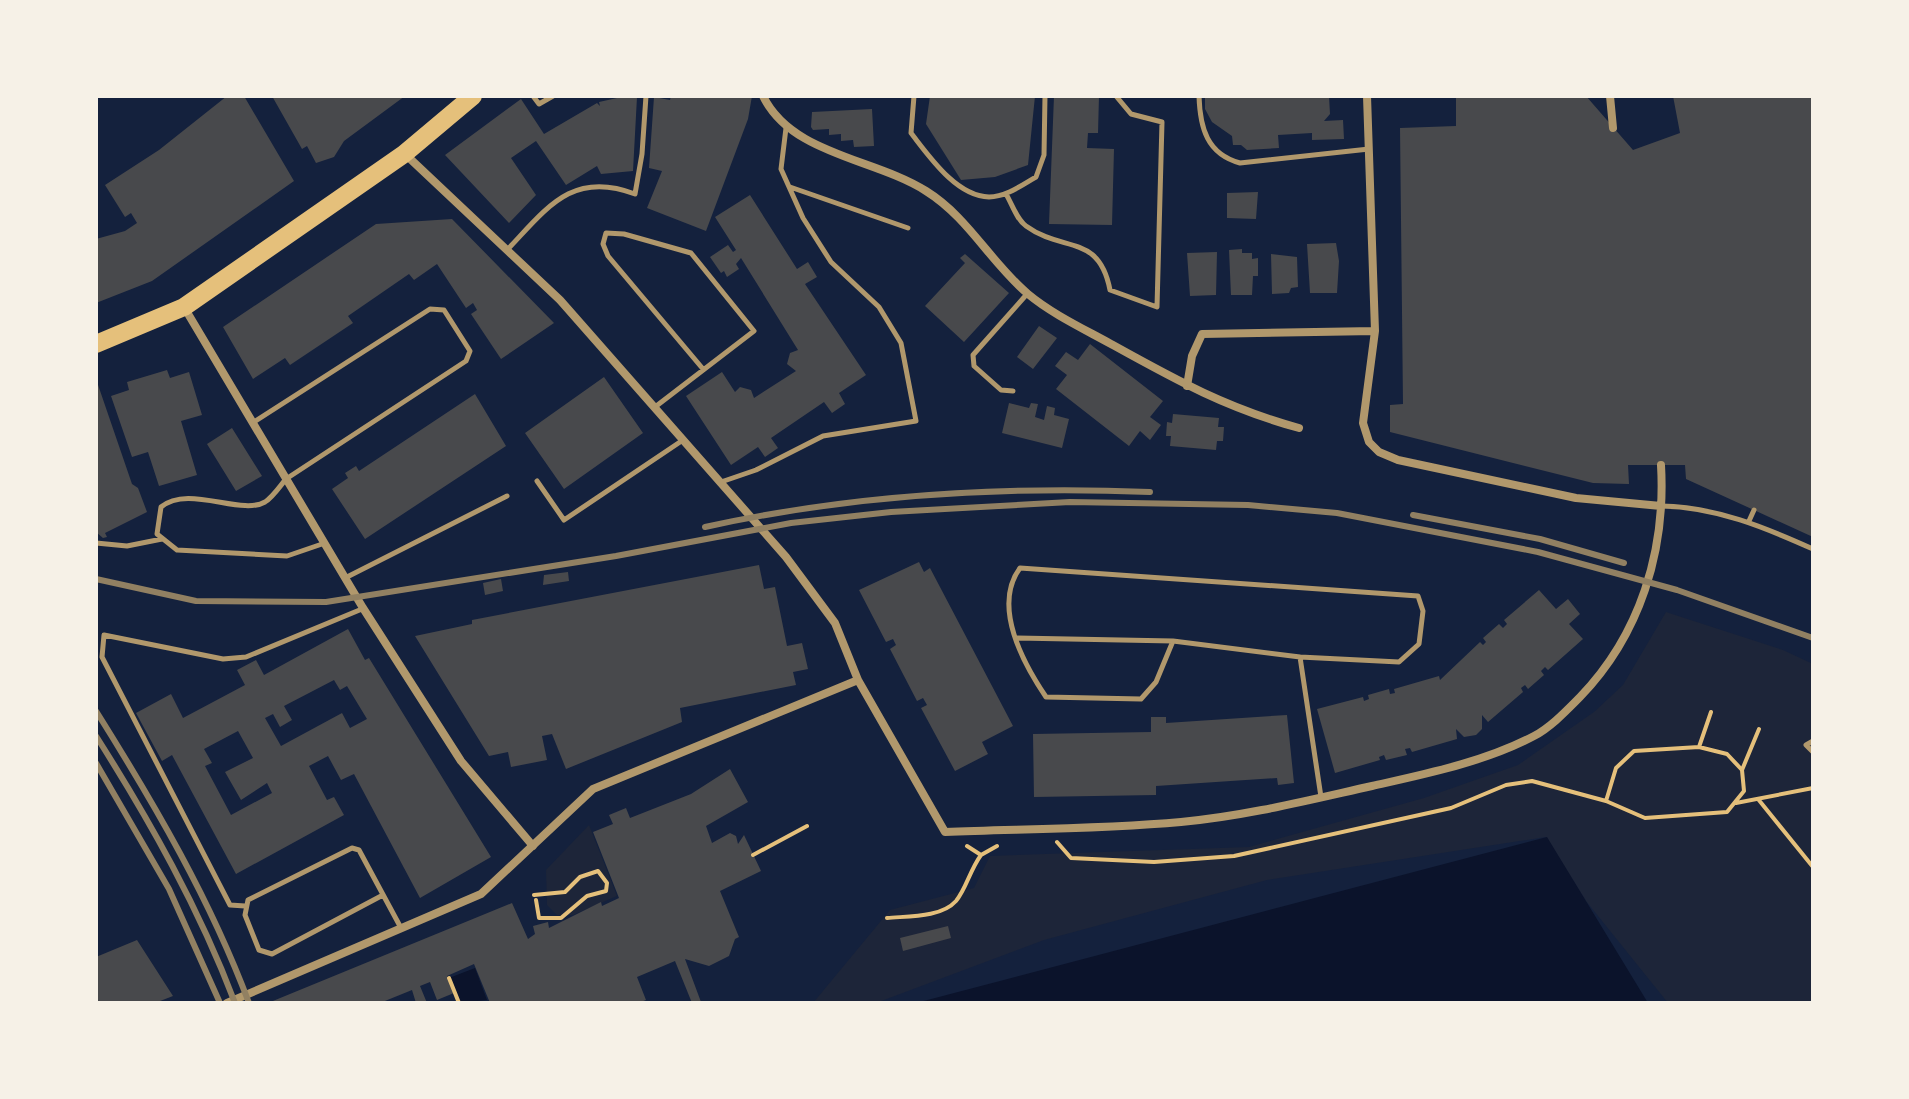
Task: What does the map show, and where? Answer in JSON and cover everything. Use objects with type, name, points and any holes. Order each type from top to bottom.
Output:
[{"type":"main road","points":[[96,344],[184,307],[404,154],[473,96]]},
{"type":"street","points":[[763,96],[772,114],[793,134],[898,175],[927,191],[952,210],[1028,294],[1187,386],[1242,412],[1299,428]]},
{"type":"street","points":[[1367,96],[1375,331],[1363,423],[1369,442],[1379,452],[1398,460],[1576,498],[1661,506]]},
{"type":"street","points":[[1610,96],[1613,128]]},
{"type":"street","points":[[404,154],[560,300],[786,557],[835,623],[858,680],[945,832],[1180,822],[1321,798],[1419,776],[1535,736],[1564,713],[1599,677],[1618,652],[1639,609],[1657,547],[1661,465]]},
{"type":"street","points":[[184,307],[363,608],[461,761],[533,846]]},
{"type":"street","points":[[1187,386],[1192,356],[1202,334],[1375,331]]},
{"type":"street","points":[[227,1003],[481,894],[593,789],[858,680]]},
{"type":"lane","points":[[533,96],[539,104],[553,96]]},
{"type":"lane","points":[[507,250],[559,196],[608,183],[635,194],[646,96]]},
{"type":"lane","points":[[914,96],[911,133],[950,179],[975,194],[988,197],[1006,194],[1036,177],[1044,155],[1045,96]]},
{"type":"lane","points":[[1006,194],[1023,225],[1047,238],[1084,246],[1106,269],[1110,290],[1157,307],[1162,122],[1131,114],[1116,96]]},
{"type":"lane","points":[[1199,96],[1202,130],[1225,159],[1240,163],[1369,149]]},
{"type":"lane","points":[[720,482],[756,470],[823,436],[916,421],[901,343],[879,307],[831,262],[789,186],[780,162],[786,128]]},
{"type":"lane","points":[[789,186],[908,228]]},
{"type":"lane","points":[[655,407],[754,331],[691,253],[624,234],[606,233],[603,244],[608,256],[703,369]]},
{"type":"lane","points":[[1013,391],[1001,390],[974,366],[973,355],[1028,294]]},
{"type":"lane","points":[[253,423],[430,309],[444,310],[460,333],[470,351],[466,361],[286,479],[261,504],[184,498],[166,502],[161,507],[156,524],[162,539],[177,550],[287,556],[325,543]]},
{"type":"lane","points":[[537,481],[564,520],[683,440]]},
{"type":"lane","points":[[345,578],[507,496]]},
{"type":"lane","points":[[1661,506],[1688,506],[1749,521],[1813,549]]},
{"type":"lane","points":[[1749,521],[1754,510]]},
{"type":"lane","points":[[96,543],[127,546],[162,539]]},
{"type":"lane","points":[[1017,638],[1173,641],[1300,657],[1399,662],[1419,644],[1423,611],[1418,596],[1020,568],[1009,591],[1008,612],[1017,638],[1031,676],[1046,697],[1141,699],[1156,682],[1173,641]]},
{"type":"lane","points":[[245,906],[230,905],[102,657],[104,635],[223,659],[246,657],[363,608]]},
{"type":"lane","points":[[1300,657],[1321,798]]},
{"type":"lane","points":[[1813,741],[1806,745],[1813,752]]},
{"type":"lane","points":[[383,895],[272,954],[259,950],[245,906],[248,900],[352,848],[359,850],[401,928]]},
{"type":"path","points":[[1699,747],[1711,712]]},
{"type":"path","points":[[1043,842],[1057,841],[1071,858],[1154,862],[1234,856],[1451,808],[1506,785],[1532,781],[1606,801],[1645,818],[1727,812],[1744,791],[1742,770],[1759,729]]},
{"type":"path","points":[[1606,801],[1616,768],[1634,751],[1699,747],[1727,754],[1742,770]]},
{"type":"path","points":[[1734,803],[1813,788]]},
{"type":"path","points":[[1758,799],[1813,867]]},
{"type":"path","points":[[753,855],[807,826]]},
{"type":"path","points":[[945,832],[981,855]]},
{"type":"path","points":[[887,918],[942,911],[956,901],[967,874],[981,855],[1003,843]]},
{"type":"path","points":[[598,871],[607,883],[606,891],[587,896],[561,918],[539,918],[535,898],[565,892],[588,872],[598,871]]},
{"type":"path","points":[[449,978],[459,1003]]},
{"type":"shaded area","points":[[1666,612],[1783,650],[1813,664],[1813,1003],[1668,1003],[1586,901],[1546,837],[1267,880],[1044,940],[876,1003],[813,1003],[890,910],[974,888],[990,856],[1249,847],[1424,798],[1518,765],[1594,712],[1623,685]]},
{"type":"shaded area","points":[[589,825],[617,896],[573,915],[557,915],[547,905],[546,870]]},
{"type":"shaded area","points":[[1547,837],[1648,1003],[916,1003]]},
{"type":"shaded area","points":[[475,968],[487,1000],[459,1003],[449,978]]},
{"type":"building","points":[[227,96],[244,96],[294,181],[152,281],[96,303],[96,239],[125,231],[137,223],[131,213],[125,217],[105,185],[159,150]]},
{"type":"building","points":[[272,96],[405,96],[344,141],[334,157],[316,163],[307,146],[302,149]]},
{"type":"building","points":[[626,96],[637,97],[633,171],[601,174],[597,166],[566,185],[536,141],[511,158],[536,195],[509,223],[445,155],[521,99],[544,134],[597,103],[600,106],[599,102]]},
{"type":"building","points":[[671,96],[752,96],[748,119],[706,231],[647,208],[662,171],[649,168],[654,97],[670,100]]},
{"type":"building","points":[[930,96],[1035,96],[1028,165],[995,177],[961,180],[926,124]]},
{"type":"building","points":[[1054,96],[1099,96],[1098,133],[1088,133],[1087,148],[1114,149],[1112,225],[1049,224]]},
{"type":"building","points":[[1205,96],[1329,96],[1330,114],[1324,121],[1343,120],[1344,139],[1312,140],[1312,133],[1278,135],[1279,148],[1247,150],[1241,145],[1233,145],[1232,136],[1212,122],[1205,109]]},
{"type":"building","points":[[1456,96],[1586,96],[1633,150],[1680,133],[1673,96],[1813,96],[1813,537],[1686,479],[1685,465],[1628,465],[1629,484],[1593,483],[1390,432],[1390,405],[1403,404],[1400,128],[1456,126]]},
{"type":"building","points":[[872,109],[874,146],[854,147],[853,140],[841,141],[841,134],[829,135],[829,129],[813,130],[811,127],[812,112]]},
{"type":"building","points":[[1258,192],[1256,219],[1227,218],[1227,193]]},
{"type":"building","points":[[750,195],[797,269],[808,262],[817,277],[805,284],[866,375],[839,393],[845,404],[832,413],[824,402],[771,438],[778,448],[765,457],[758,447],[731,465],[686,396],[722,372],[735,392],[740,387],[751,390],[754,398],[796,371],[787,364],[790,353],[798,350],[741,258],[736,264],[739,269],[727,277],[710,257],[728,245],[733,252],[736,250],[715,217]]},
{"type":"building","points":[[452,219],[554,323],[501,359],[471,314],[477,310],[473,303],[466,308],[437,264],[414,280],[409,274],[348,316],[353,323],[290,365],[285,358],[253,379],[223,327],[376,224]]},
{"type":"building","points":[[1336,243],[1339,261],[1337,293],[1310,293],[1307,244]]},
{"type":"building","points":[[1242,249],[1242,253],[1252,253],[1252,259],[1258,258],[1258,276],[1253,276],[1252,295],[1231,295],[1229,250]]},
{"type":"building","points":[[1217,252],[1216,295],[1190,296],[1187,253]]},
{"type":"building","points":[[965,254],[1009,293],[964,342],[925,306],[965,263],[960,258]]},
{"type":"building","points":[[1271,254],[1297,257],[1298,287],[1291,288],[1289,293],[1272,294]]},
{"type":"building","points":[[1039,326],[1057,338],[1033,369],[1017,357]]},
{"type":"building","points":[[1090,344],[1163,401],[1150,417],[1161,425],[1150,440],[1140,431],[1129,446],[1056,389],[1067,375],[1055,366],[1066,352],[1078,360]]},
{"type":"building","points":[[167,370],[170,378],[189,372],[202,415],[181,421],[197,475],[159,486],[148,452],[132,457],[111,396],[129,390],[127,382]]},
{"type":"building","points":[[604,377],[643,433],[564,489],[525,433]]},
{"type":"building","points":[[96,379],[132,484],[138,488],[147,512],[105,533],[107,537],[103,538],[96,532]]},
{"type":"building","points":[[475,394],[506,446],[365,539],[332,489],[348,478],[345,473],[356,466],[359,471]]},
{"type":"building","points":[[1009,403],[1029,408],[1031,403],[1038,404],[1035,417],[1044,420],[1047,406],[1055,408],[1054,415],[1069,419],[1062,448],[1002,433]]},
{"type":"building","points":[[1173,414],[1219,418],[1218,427],[1224,427],[1223,441],[1217,441],[1216,450],[1170,446],[1171,436],[1166,436],[1167,422],[1172,423]]},
{"type":"building","points":[[232,428],[262,476],[236,491],[207,444]]},
{"type":"building","points":[[919,562],[924,572],[930,568],[1013,726],[982,742],[988,754],[955,771],[921,708],[927,705],[923,698],[917,701],[890,649],[896,645],[893,639],[886,642],[859,590]]},
{"type":"building","points":[[759,565],[764,589],[775,587],[787,646],[802,643],[808,669],[793,672],[796,685],[680,708],[682,722],[566,769],[552,734],[542,736],[547,760],[511,767],[508,752],[489,756],[415,636],[472,624],[472,620]]},
{"type":"building","points":[[568,572],[569,581],[543,585],[544,575]]},
{"type":"building","points":[[501,579],[503,591],[485,595],[483,583]]},
{"type":"building","points":[[1539,590],[1556,609],[1568,599],[1580,614],[1569,624],[1583,639],[1548,670],[1545,667],[1541,671],[1544,675],[1528,689],[1525,685],[1521,688],[1523,692],[1488,722],[1482,715],[1482,729],[1476,735],[1464,737],[1456,729],[1457,739],[1412,752],[1410,748],[1405,749],[1407,755],[1386,760],[1384,755],[1379,757],[1380,760],[1335,773],[1317,709],[1363,697],[1364,701],[1369,699],[1368,695],[1389,689],[1390,694],[1395,693],[1394,689],[1439,676],[1440,680],[1480,642],[1483,645],[1486,642],[1483,638],[1499,624],[1503,628],[1507,624],[1504,620]]},
{"type":"building","points":[[348,629],[491,857],[420,898],[354,774],[341,780],[328,756],[309,766],[327,800],[334,797],[344,815],[236,874],[172,755],[162,761],[136,713],[171,694],[183,718],[245,685],[237,670],[256,660],[264,675]],"holes":[[[334,680],[340,690],[347,686],[367,719],[350,728],[342,713],[281,746],[265,718],[273,714],[280,727],[292,720],[284,706]],[[238,731],[253,758],[225,772],[241,800],[267,783],[272,793],[231,815],[205,766],[212,763],[204,749]]]},
{"type":"building","points":[[1287,715],[1294,783],[1278,785],[1277,778],[1156,786],[1156,795],[1034,797],[1033,734],[1151,732],[1151,717],[1166,717],[1166,723]]},
{"type":"building","points":[[730,769],[748,802],[706,826],[712,843],[730,833],[736,836],[738,844],[744,835],[761,871],[720,891],[739,937],[735,939],[729,956],[709,966],[685,959],[701,1002],[692,1003],[675,961],[637,977],[646,1000],[638,1003],[490,1003],[474,964],[447,976],[454,993],[437,1000],[430,982],[420,986],[427,1003],[416,1003],[412,990],[380,1003],[268,1003],[512,903],[528,939],[535,934],[533,926],[548,922],[549,928],[601,902],[602,906],[619,898],[593,832],[613,824],[609,815],[626,808],[630,818],[691,794]]},
{"type":"building","points":[[948,926],[951,938],[903,951],[900,938]]},
{"type":"building","points":[[137,940],[173,996],[155,1003],[96,1003],[96,957]]},
{"type":"railway","points":[[705,527],[815,507],[926,495],[1038,490],[1150,492]]},
{"type":"railway","points":[[96,579],[196,601],[326,602],[616,556],[791,523],[891,512],[1070,502],[1248,505],[1337,513],[1538,552],[1677,590],[1813,638]]},
{"type":"railway","points":[[1413,515],[1540,539],[1624,563]]},
{"type":"railway","points":[[96,711],[180,853],[217,927],[249,1003]]},
{"type":"railway","points":[[96,736],[172,866],[206,933],[235,1003]]},
{"type":"railway","points":[[96,763],[169,889],[220,1003]]}]
